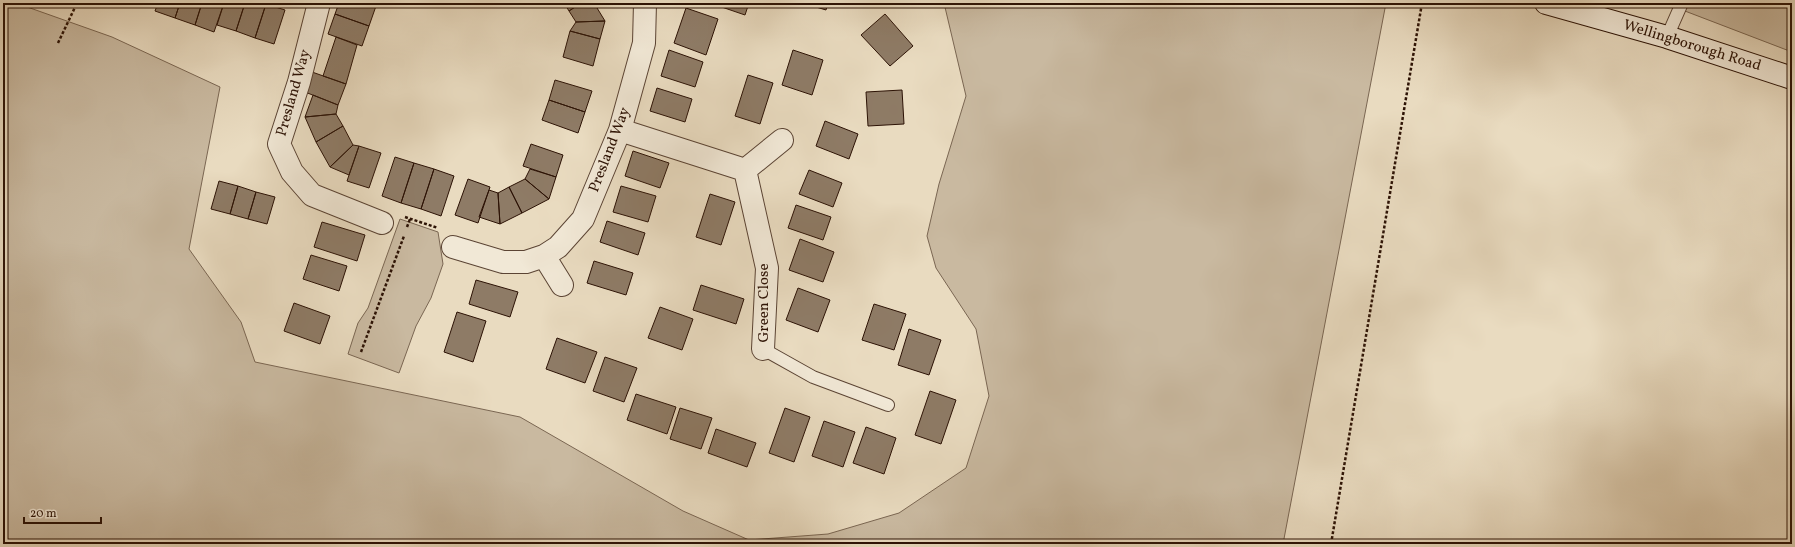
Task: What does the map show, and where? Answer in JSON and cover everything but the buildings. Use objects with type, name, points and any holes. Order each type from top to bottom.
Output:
[{"type":"street","name":"Presland Way","points":[[319,3],[300,82],[279,144],[292,172],[312,195],[382,223]]},
{"type":"street","name":"Presland Way","points":[[453,247],[503,262],[526,262],[544,256],[558,247],[583,219],[620,130],[644,43],[646,3]]},
{"type":"street","name":"Wellingborough Road","points":[[1546,3],[1667,37],[1792,78]]},
{"type":"street","points":[[620,130],[745,170],[782,140]]},
{"type":"street","name":"Green Close","points":[[745,170],[767,268],[763,349]]},
{"type":"street","points":[[544,256],[562,285]]},
{"type":"lane","points":[[1667,37],[1682,3]]},
{"type":"lane","name":"Green Close","points":[[763,349],[813,377],[888,404]]},
{"type":"path","points":[[58,43],[77,3]]},
{"type":"path","points":[[1331,544],[1422,3]]},
{"type":"path","points":[[382,223],[390,212],[440,228],[453,247]]},
{"type":"path","points":[[361,352],[410,219]]},
{"type":"shaded area","points":[[3,3],[16,3],[112,37],[220,87],[189,249],[241,322],[255,362],[520,417],[683,511],[749,540],[828,534],[899,513],[966,468],[989,396],[976,329],[936,268],[927,236],[939,184],[966,96],[944,3],[1386,3],[1283,544],[3,544]]},
{"type":"shaded area","points":[[1664,3],[1792,3],[1792,52]]},
{"type":"shaded area","points":[[400,219],[438,232],[443,264],[431,298],[416,326],[399,373],[348,354],[358,323],[368,308]]}]
